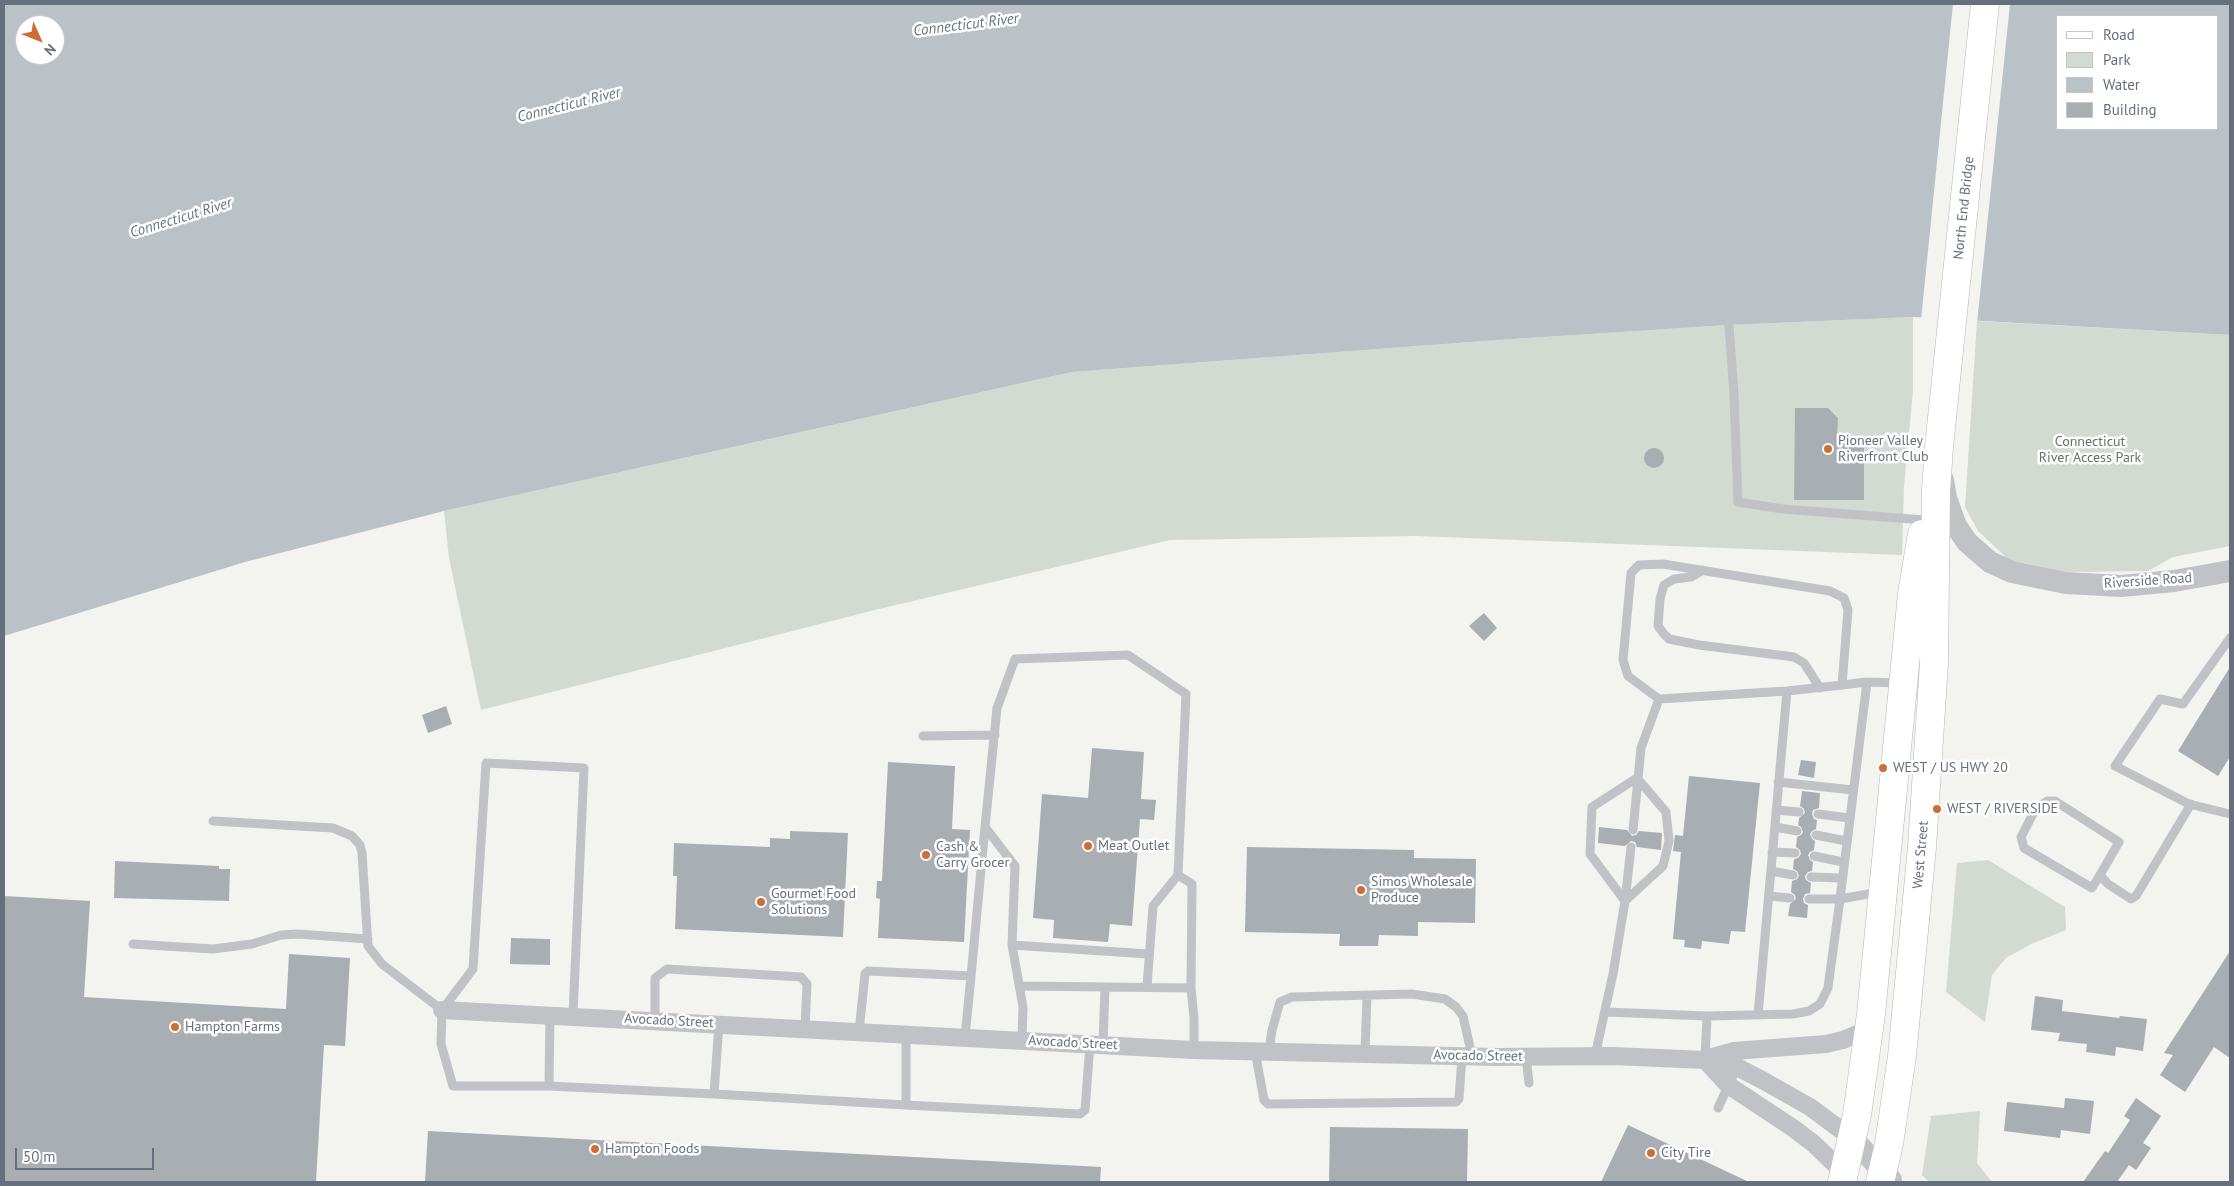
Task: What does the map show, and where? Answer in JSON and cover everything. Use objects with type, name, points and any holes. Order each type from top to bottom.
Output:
[{"type":"main road","name":"North End Bridge","points":[[1943,412],[1985,4]]},
{"type":"main road","name":"West Street","points":[[1885,1179],[1902,1056],[1922,847],[1933,685],[1936,491],[1943,412]]},
{"type":"main road","name":"West Street","points":[[1847,1180],[1869,1029],[1912,594],[1924,520],[1939,447]]},
{"type":"main road","points":[[1902,683],[1933,685]]},
{"type":"street","name":"Riverside Road","points":[[1939,447],[1946,498],[1956,526],[1974,550],[1999,567],[2025,576],[2066,583],[2112,585],[2174,581],[2230,572]]},
{"type":"street","name":"Avocado Street","points":[[442,1010],[573,1015],[1194,1050],[1526,1057],[1595,1056],[1705,1060],[1737,1067],[1810,1107],[1853,1139]]},
{"type":"street","name":"Avocado Street","points":[[1705,1060],[1734,1051],[1826,1044],[1843,1040],[1869,1029]]},
{"type":"street","points":[[1705,1060],[1728,1085],[1806,1137],[1847,1180]]},
{"type":"street","points":[[1853,1139],[1885,1179]]},
{"type":"lane","points":[[1729,325],[1738,502],[1784,509],[1924,520]]},
{"type":"lane","points":[[1842,685],[1848,610],[1844,598],[1830,590],[1663,564],[1639,565],[1631,573],[1623,660],[1628,676],[1659,699],[1786,691],[1820,688],[1867,682],[1902,683]]},
{"type":"lane","points":[[1703,570],[1691,577],[1674,579],[1664,585],[1660,599],[1658,626],[1664,634],[1669,639],[1677,641],[1794,657],[1804,663],[1820,688]]},
{"type":"lane","points":[[2230,638],[2183,704],[2160,699],[2115,766],[2142,782],[2191,804],[2230,814]]},
{"type":"lane","points":[[965,1037],[997,708],[1015,658],[1128,655],[1186,694],[1178,875],[1153,906],[1147,987]]},
{"type":"lane","points":[[1606,1012],[1707,1016],[1758,1015],[1809,1011],[1820,1004],[1828,988],[1867,682]]},
{"type":"lane","points":[[1758,1015],[1786,691]]},
{"type":"lane","points":[[1633,830],[1641,748],[1659,699]]},
{"type":"lane","points":[[923,736],[995,735]]},
{"type":"lane","points":[[573,1015],[584,768],[486,763],[474,969],[442,1010],[441,1044],[453,1086],[549,1086],[1080,1114],[1085,1110],[1105,987]]},
{"type":"lane","points":[[1625,901],[1590,854],[1592,807],[1637,778]]},
{"type":"lane","points":[[1625,901],[1663,866],[1669,842],[1666,812],[1637,778]]},
{"type":"lane","points":[[1778,782],[1853,790]]},
{"type":"lane","points":[[2048,800],[2054,801],[2119,842],[2100,876],[2092,888],[2024,848],[2020,837],[2036,808],[2048,800]]},
{"type":"lane","points":[[2100,876],[2108,884],[2131,899],[2136,896],[2191,804]]},
{"type":"lane","points":[[1776,810],[1799,812]]},
{"type":"lane","points":[[1818,814],[1849,818]]},
{"type":"lane","points":[[213,821],[333,828],[352,836],[360,845],[362,853],[368,939],[371,952],[382,964],[442,1010]]},
{"type":"lane","points":[[985,827],[1015,866],[1012,945],[1023,1007],[1022,1040]]},
{"type":"lane","points":[[1774,827],[1797,831]]},
{"type":"lane","points":[[1816,835],[1846,841]]},
{"type":"lane","points":[[1595,1056],[1606,1012],[1625,901],[1631,847]]},
{"type":"lane","points":[[1772,852],[1795,853]]},
{"type":"lane","points":[[1814,856],[1843,862]]},
{"type":"lane","points":[[1771,871],[1793,875]]},
{"type":"lane","points":[[1178,875],[1192,884],[1191,988],[1194,1018],[1194,1050]]},
{"type":"lane","points":[[1811,877],[1841,878]]},
{"type":"lane","points":[[1809,899],[1840,900],[1882,891]]},
{"type":"lane","points":[[1769,896],[1790,898]]},
{"type":"lane","points":[[133,944],[213,949],[252,944],[281,935],[298,934],[368,939]]},
{"type":"lane","points":[[1012,945],[1149,954]]},
{"type":"lane","points":[[656,1020],[655,978],[667,969],[801,977],[807,984],[805,1028]]},
{"type":"lane","points":[[859,1032],[865,974],[868,971],[970,976]]},
{"type":"lane","points":[[1020,986],[1191,988]]},
{"type":"lane","points":[[1412,994],[1445,999],[1456,1007],[1463,1016],[1467,1056],[1459,1099],[1456,1102],[1268,1104],[1264,1100],[1262,1051],[1272,1030],[1280,1002],[1292,997],[1367,995],[1412,994]]},
{"type":"lane","points":[[1365,1053],[1367,995]]},
{"type":"lane","points":[[549,1086],[550,1014]]},
{"type":"lane","points":[[1705,1060],[1707,1016]]},
{"type":"lane","points":[[714,1094],[719,1024]]},
{"type":"lane","points":[[906,1034],[906,1106]]},
{"type":"lane","points":[[1526,1057],[1529,1083]]},
{"type":"lane","points":[[1718,1108],[1737,1067]]},
{"type":"green space","points":[[1913,317],[1913,391],[1904,486],[1902,555],[1417,536],[1170,540],[875,610],[481,710],[449,558],[444,511],[1072,372],[1498,340],[1729,325]]},
{"type":"green space","name":"Connecticut River Access Park","points":[[1977,321],[2230,335],[2230,546],[2173,557],[2148,571],[2067,572],[2009,560],[1978,531],[1965,507]]},
{"type":"green space","points":[[1988,860],[2065,907],[2066,930],[2031,944],[2006,958],[1992,975],[1985,1022],[1946,992],[1957,863]]},
{"type":"green space","points":[[1980,1111],[1977,1163],[1992,1182],[1929,1182],[1922,1175],[1931,1116]]},
{"type":"water","name":"Connecticut River","points":[[4,4],[2230,4],[2230,335],[1913,317],[1729,325],[1498,340],[1072,372],[444,511],[245,562],[4,636]]},
{"type":"pier","points":[[1953,4],[2010,4],[1977,323],[1921,320]]},
{"type":"building","name":"Pioneer Valley Riverfront Club","points":[[1795,408],[1828,408],[1838,418],[1837,439],[1864,440],[1864,500],[1794,500]]},
{"type":"building","points":[[1654,448],[1661,451],[1664,458],[1661,465],[1654,468],[1647,465],[1644,458],[1647,451]]},
{"type":"building","points":[[1484,613],[1497,628],[1484,641],[1469,626]]},
{"type":"building","points":[[2230,667],[2230,757],[2218,776],[2178,751]]},
{"type":"building","points":[[446,706],[452,724],[428,733],[422,715]]},
{"type":"building","name":"Meat Outlet","points":[[1092,748],[1144,752],[1141,799],[1156,800],[1154,820],[1140,819],[1132,926],[1110,924],[1108,942],[1053,938],[1054,920],[1033,918],[1042,794],[1088,798]]},
{"type":"building","points":[[1801,760],[1816,762],[1814,778],[1798,775]]},
{"type":"building","name":"Cash & Carry Grocer","points":[[888,762],[955,766],[952,829],[970,830],[964,942],[878,938],[880,899],[876,898],[877,881],[882,881]]},
{"type":"building","points":[[1689,776],[1760,783],[1745,932],[1731,931],[1729,944],[1702,941],[1701,949],[1684,947],[1685,940],[1673,939],[1681,852],[1673,851],[1675,835],[1683,836]]},
{"type":"building","points":[[1802,791],[1820,793],[1819,808],[1813,810],[1812,814],[1814,819],[1817,820],[1816,829],[1810,834],[1815,841],[1814,850],[1808,855],[1813,862],[1812,871],[1808,872],[1805,876],[1806,880],[1811,883],[1810,893],[1805,894],[1803,899],[1804,903],[1808,905],[1807,918],[1788,916],[1790,904],[1796,899],[1795,895],[1791,892],[1792,881],[1799,876],[1797,871],[1793,869],[1794,859],[1798,858],[1801,854],[1800,850],[1796,847],[1797,837],[1803,832],[1798,825],[1799,818],[1805,813],[1804,809],[1800,806]]},
{"type":"building","points":[[1599,827],[1627,830],[1632,836],[1636,835],[1639,831],[1662,833],[1661,850],[1637,847],[1635,842],[1631,841],[1625,846],[1598,843]]},
{"type":"building","name":"Gourmet Food Solutions","points":[[790,831],[848,833],[843,937],[675,929],[677,876],[673,876],[674,843],[770,847],[770,838],[790,839]]},
{"type":"building","name":"Simos Wholesale Produce","points":[[1247,847],[1414,850],[1414,858],[1476,859],[1475,923],[1418,922],[1418,936],[1379,935],[1378,946],[1339,946],[1340,934],[1245,932]]},
{"type":"building","points":[[115,861],[219,866],[219,869],[230,869],[229,901],[114,898]]},
{"type":"building","name":"Hampton Farms","points":[[4,896],[90,901],[84,997],[286,1009],[289,954],[350,958],[345,1046],[324,1045],[316,1182],[4,1182]]},
{"type":"building","points":[[511,938],[550,939],[550,965],[510,964]]},
{"type":"building","points":[[2230,951],[2230,1058],[2214,1047],[2185,1092],[2160,1075],[2173,1055],[2164,1053]]},
{"type":"building","points":[[2035,996],[2063,1000],[2062,1011],[2119,1018],[2120,1016],[2147,1019],[2143,1051],[2116,1047],[2115,1056],[2086,1052],[2087,1044],[2058,1041],[2060,1033],[2031,1030]]},
{"type":"building","points":[[2065,1098],[2094,1101],[2090,1134],[2061,1130],[2060,1138],[2004,1131],[2007,1102],[2064,1108]]},
{"type":"building","points":[[2136,1098],[2161,1116],[2143,1143],[2151,1148],[2136,1170],[2129,1165],[2117,1182],[2083,1182],[2105,1151],[2108,1153],[2130,1120],[2124,1116]]},
{"type":"building","name":"City Tire","points":[[1628,1125],[1749,1182],[1601,1182]]},
{"type":"building","points":[[1330,1127],[1468,1129],[1467,1182],[1329,1182]]},
{"type":"building","name":"Hampton Foods","points":[[428,1131],[1101,1167],[1100,1182],[425,1182]]},
{"type":"place","name":"Pioneer Valley Riverfront Club","points":[[1828,449]]},
{"type":"place","name":"WEST / US HWY 20","points":[[1883,768]]},
{"type":"place","name":"WEST / RIVERSIDE","points":[[1937,809]]},
{"type":"place","name":"Meat Outlet","points":[[1088,846]]},
{"type":"place","name":"Cash & Carry Grocer","points":[[926,855]]},
{"type":"place","name":"Simos Wholesale Produce","points":[[1361,890]]},
{"type":"place","name":"Gourmet Food Solutions","points":[[761,902]]},
{"type":"place","name":"Hampton Farms","points":[[175,1027]]},
{"type":"place","name":"Hampton Foods","points":[[595,1149]]},
{"type":"place","name":"City Tire","points":[[1651,1153]]}]
